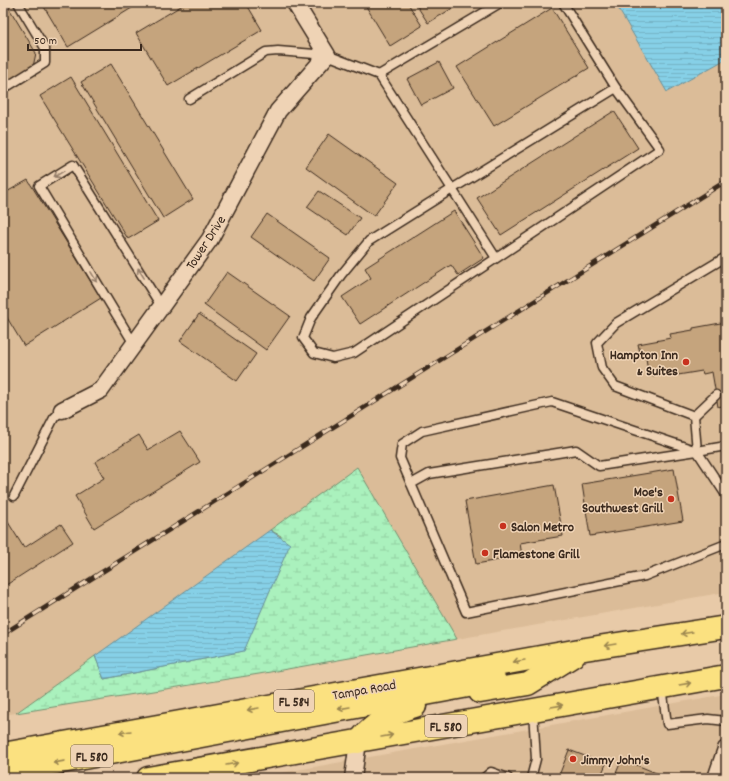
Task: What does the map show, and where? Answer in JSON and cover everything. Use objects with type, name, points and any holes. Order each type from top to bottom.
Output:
[{"type":"main road","name":"Tampa Road","points":[[3,754],[585,649],[726,627]]},
{"type":"main road","points":[[358,742],[370,728],[379,721],[401,710],[445,698],[528,684],[585,649]]},
{"type":"main road","name":"FL 580","points":[[3,773],[526,675],[585,649]]},
{"type":"main road","name":"FL 580","points":[[158,777],[726,676]]},
{"type":"street","points":[[295,3],[327,55]]},
{"type":"street","name":"Tower Drive","points":[[62,410],[101,390],[210,239],[278,110],[327,55]]},
{"type":"street","points":[[353,778],[358,742]]},
{"type":"street","points":[[716,778],[726,749]]},
{"type":"lane","points":[[3,89],[45,63],[45,48],[18,3]]},
{"type":"lane","points":[[379,75],[500,3]]},
{"type":"lane","points":[[563,3],[616,88],[660,149],[354,353],[333,358],[314,353],[303,338],[311,318],[340,275],[370,240],[616,88]]},
{"type":"lane","points":[[189,99],[266,52],[278,51],[327,55],[379,75],[496,258]]},
{"type":"lane","points":[[134,344],[39,186],[73,165],[161,306]]},
{"type":"lane","points":[[694,416],[615,386],[602,368],[597,343],[616,323],[726,257]]},
{"type":"lane","points":[[694,416],[716,395]]},
{"type":"lane","points":[[697,451],[552,402],[422,431],[402,444],[400,458],[466,612],[645,576],[726,544]]},
{"type":"lane","points":[[14,496],[54,418],[62,410]]},
{"type":"lane","points":[[694,416],[697,451],[726,495]]},
{"type":"lane","points":[[411,484],[429,474],[576,450],[599,466],[726,446]]},
{"type":"lane","points":[[662,688],[667,724],[708,719],[726,721]]},
{"type":"lane","points":[[531,778],[536,759],[533,710]]},
{"type":"lane","points":[[484,778],[491,772],[508,778]]},
{"type":"shaded area","points":[[3,3],[286,3],[317,53],[270,106],[203,234],[96,383],[51,406],[59,421],[108,395],[216,245],[284,116],[338,58],[338,55],[333,50],[304,3],[615,3],[668,92],[726,59],[726,592],[457,639],[357,468],[16,713],[3,715]]},
{"type":"shaded area","points":[[726,694],[726,723],[707,778],[362,778],[364,758]]},
{"type":"shaded area","points":[[347,761],[345,778],[253,778]]},
{"type":"green space","points":[[357,467],[457,639],[259,674],[16,713],[95,656],[104,679],[243,651],[281,536],[270,530]]},
{"type":"water","points":[[615,3],[726,3],[726,59],[667,92]]},
{"type":"water","points":[[270,530],[290,544],[244,651],[104,679],[95,656]]},
{"type":"building","points":[[3,3],[6,3],[36,53],[33,67],[3,86]]},
{"type":"building","points":[[45,3],[140,3],[68,47],[43,5]]},
{"type":"building","points":[[186,3],[246,3],[262,30],[168,86],[136,33]]},
{"type":"building","points":[[364,3],[412,3],[409,5],[422,26],[390,46]]},
{"type":"building","points":[[415,3],[461,3],[428,23]]},
{"type":"building","points":[[552,8],[589,68],[494,126],[457,67]]},
{"type":"building","points":[[439,62],[453,88],[421,105],[407,79]]},
{"type":"building","points":[[111,64],[193,199],[163,218],[81,82]]},
{"type":"building","points":[[71,77],[158,221],[128,239],[40,96]]},
{"type":"building","points":[[614,111],[638,148],[501,235],[477,198]]},
{"type":"building","points":[[329,134],[398,183],[374,216],[306,167]]},
{"type":"building","points":[[28,180],[101,298],[24,346],[6,316],[3,317],[3,194]]},
{"type":"building","points":[[319,191],[360,218],[348,235],[307,207]]},
{"type":"building","points":[[454,211],[484,258],[458,275],[451,265],[360,324],[342,297],[371,278],[365,268]]},
{"type":"building","points":[[267,214],[330,258],[314,281],[251,237]]},
{"type":"building","points":[[227,272],[290,316],[266,350],[204,305]]},
{"type":"building","points":[[199,314],[256,354],[237,381],[180,341]]},
{"type":"building","name":"Hampton Inn & Suites","points":[[726,322],[726,405],[718,407],[712,372],[703,374],[702,371],[678,375],[677,372],[653,377],[652,370],[648,371],[645,352],[640,353],[638,344],[671,338],[670,334],[693,330],[693,328]]},
{"type":"building","points":[[180,431],[200,462],[94,528],[75,496],[104,478],[95,462],[139,435],[148,450]]},
{"type":"building","points":[[674,469],[683,521],[590,536],[582,484]]},
{"type":"building","points":[[554,485],[563,536],[520,543],[522,556],[476,564],[465,501]]},
{"type":"building","points":[[3,514],[24,548],[61,524],[73,542],[3,587]]},
{"type":"building","points":[[569,750],[606,764],[600,778],[558,778]]},
{"type":"building","points":[[622,759],[661,775],[660,778],[614,778]]},
{"type":"railway","points":[[3,634],[726,181]]},
{"type":"place","name":"Hampton Inn & Suites","points":[[686,362]]},
{"type":"place","name":"Moe's Southwest Grill","points":[[671,499]]},
{"type":"place","name":"Salon Metro","points":[[503,526]]},
{"type":"place","name":"Flamestone Grill","points":[[485,553]]},
{"type":"place","name":"Jimmy John's","points":[[573,759]]}]
